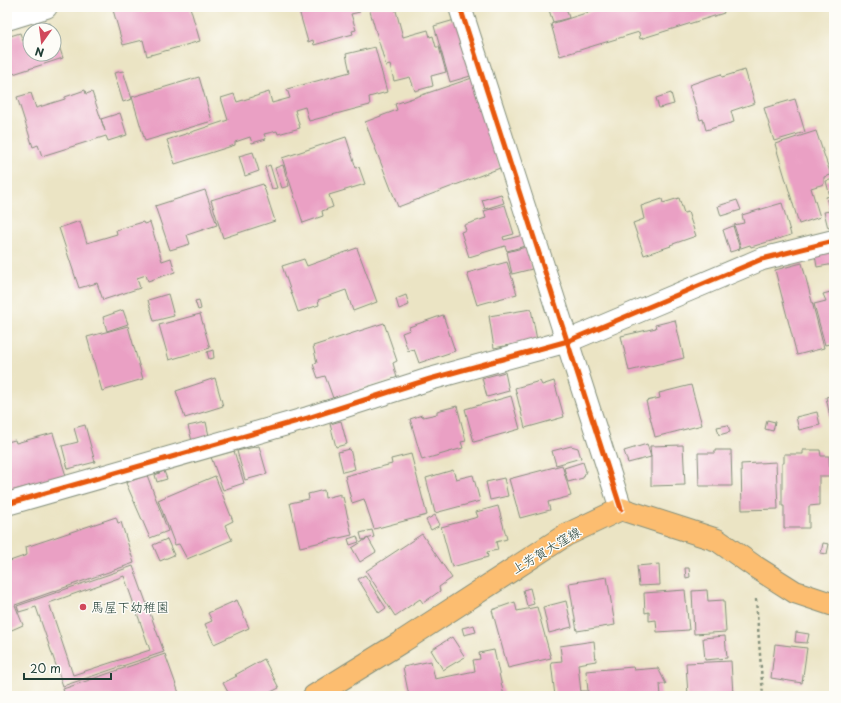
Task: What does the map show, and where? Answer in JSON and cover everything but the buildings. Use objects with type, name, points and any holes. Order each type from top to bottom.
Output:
[{"type":"main road","points":[[621,509],[717,540],[795,592],[834,605]]},
{"type":"main road","name":"上芳賀大窪線","points":[[314,696],[404,641],[566,535],[621,509]]},
{"type":"street","points":[[7,19],[46,7]]},
{"type":"street","points":[[460,7],[621,509]]},
{"type":"street","points":[[7,504],[308,418],[430,379],[568,341],[762,259],[834,241]]},
{"type":"path","points":[[754,566],[763,696]]},
{"type":"cycle path","points":[[460,7],[621,509]]},
{"type":"cycle path","points":[[7,504],[308,418],[430,379],[568,341],[762,259],[834,241]]},
{"type":"place","name":"馬屋下幼稚園","points":[[83,607]]}]
